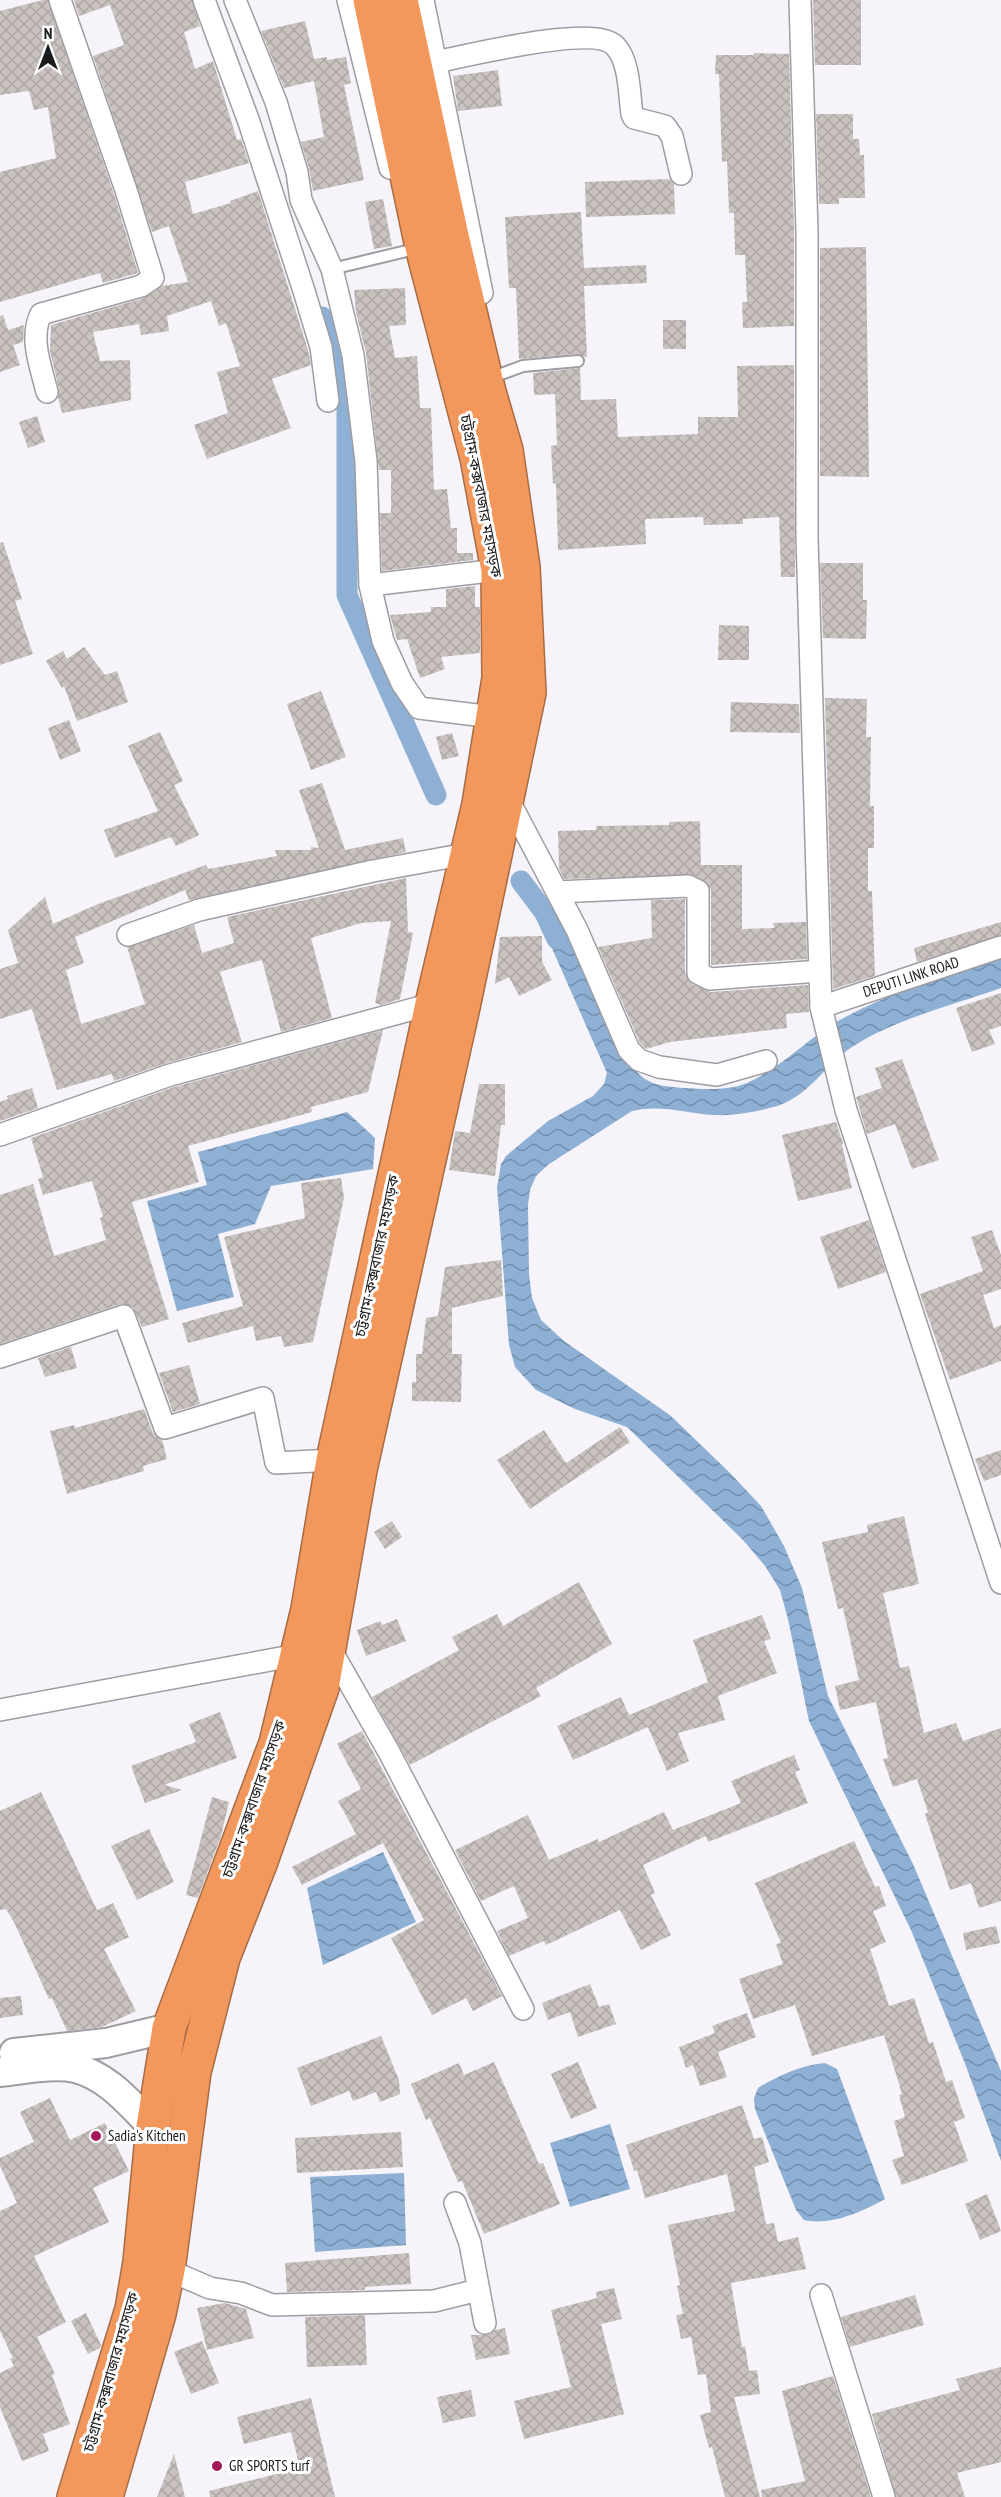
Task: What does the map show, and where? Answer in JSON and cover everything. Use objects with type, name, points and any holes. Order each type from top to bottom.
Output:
[{"type":"highway","name":"চট্টগ্রাম-কক্সবাজার মহাসড়ক","points":[[106,2497],[159,2314],[168,2270],[194,2072],[223,1958],[260,1864],[322,1688],[360,1470],[508,799],[529,693],[523,567],[506,450],[422,247],[414,198],[370,0]]},
{"type":"highway","name":"চট্টগ্রাম-কক্সবাজার মহাসড়ক","points":[[74,2497],[132,2309],[140,2262],[153,2127],[169,2028],[276,1743],[308,1609],[333,1460],[432,1004],[479,804],[499,678],[498,570],[477,458],[481,385],[452,236],[401,0]]},
{"type":"street","points":[[47,392],[37,347],[36,326],[41,315],[141,286],[153,279],[126,190],[60,0]]},
{"type":"street","points":[[204,0],[249,122],[311,314],[321,347],[328,401]]},
{"type":"street","points":[[235,0],[276,102],[297,172],[301,200],[332,269],[353,355],[366,461],[370,585],[383,641],[402,683],[419,708],[493,717]]},
{"type":"street","points":[[348,0],[391,174],[397,183],[414,198]]},
{"type":"street","points":[[423,0],[462,202],[495,353],[494,367],[481,385]]},
{"type":"street","points":[[800,0],[807,232],[807,538],[820,971],[824,1016],[846,1110],[1001,1583]]},
{"type":"street","points":[[435,62],[566,38],[605,40],[615,44],[622,55],[627,74],[634,118],[665,126],[672,136],[681,174]]},
{"type":"street","points":[[370,585],[498,570]]},
{"type":"street","points":[[508,799],[558,892],[629,1050],[639,1060],[659,1067],[717,1075],[766,1061]]},
{"type":"street","points":[[128,935],[199,910],[374,871],[466,854]]},
{"type":"street","points":[[558,892],[688,886],[698,891],[698,973],[704,977],[710,979],[820,971]]},
{"type":"street","name":"DEPUTI LINK ROAD","points":[[824,1016],[1001,947]]},
{"type":"street","points":[[0,1135],[170,1075],[432,1004]]},
{"type":"street","points":[[0,1357],[124,1316],[165,1428],[263,1398],[276,1463],[333,1460]]},
{"type":"street","points":[[308,1609],[389,1752],[523,2009]]},
{"type":"street","points":[[0,1710],[297,1655]]},
{"type":"street","points":[[0,2073],[41,2068],[106,2043],[169,2028]]},
{"type":"street","points":[[0,2055],[65,2057],[75,2068],[108,2082],[153,2127]]},
{"type":"street","points":[[455,2203],[470,2243],[485,2322]]},
{"type":"street","points":[[168,2270],[210,2288],[241,2293],[272,2305],[434,2301],[478,2290]]},
{"type":"street","points":[[821,2295],[884,2497]]},
{"type":"lane","points":[[332,269],[422,247]]},
{"type":"lane","points":[[481,385],[523,366],[578,361]]},
{"type":"water","points":[[545,913],[554,913],[561,917],[635,1070],[651,1082],[663,1086],[716,1089],[747,1083],[771,1070],[827,1028],[857,1011],[918,985],[1001,959],[1001,988],[925,1013],[869,1037],[843,1054],[799,1095],[777,1106],[746,1113],[722,1115],[652,1108],[632,1111],[549,1164],[536,1176],[530,1190],[528,1205],[529,1274],[532,1298],[541,1320],[564,1341],[671,1416],[761,1506],[784,1546],[802,1588],[828,1696],[913,1864],[1001,2071],[1001,2161],[964,2061],[911,1930],[809,1721],[780,1590],[765,1566],[743,1540],[627,1427],[575,1409],[536,1390],[515,1367],[509,1345],[497,1187],[501,1164],[506,1156],[548,1121],[593,1096],[604,1084],[607,1073],[543,928],[541,921]]},
{"type":"water","points":[[347,1112],[375,1138],[373,1169],[271,1186],[255,1224],[218,1234],[234,1297],[177,1311],[147,1201],[207,1185],[198,1152]]},
{"type":"water","points":[[383,1852],[416,1922],[323,1965],[307,1888]]},
{"type":"water","points":[[825,2063],[837,2069],[885,2199],[846,2217],[824,2221],[804,2220],[796,2210],[755,2109],[754,2098],[758,2088],[773,2079],[799,2069]]},
{"type":"water","points":[[610,2124],[630,2189],[570,2207],[550,2143]]},
{"type":"water","points":[[404,2173],[406,2245],[315,2252],[310,2177]]},
{"type":"building","points":[[48,0],[114,194],[138,273],[103,283],[100,273],[0,302],[0,172],[56,158],[48,107],[34,110],[29,91],[0,95],[0,11]]},
{"type":"building","points":[[74,0],[192,0],[200,26],[184,32],[195,69],[213,61],[237,140],[241,139],[249,163],[185,182],[193,214],[231,203],[230,201],[258,191],[311,365],[272,379],[291,428],[207,459],[194,425],[228,413],[217,372],[240,366],[226,323],[219,326],[211,301],[167,316],[169,331],[141,335],[139,324],[93,332],[100,361],[130,360],[131,400],[62,413],[50,351],[51,325],[144,298],[162,286],[188,282],[169,226],[152,232],[93,56],[124,45],[110,5],[79,16]]},
{"type":"building","points":[[813,0],[861,0],[861,65],[815,65]]},
{"type":"building","points":[[305,21],[314,59],[327,57],[327,60],[346,57],[351,83],[344,85],[364,180],[313,191],[301,142],[324,137],[314,81],[284,88],[261,31]]},
{"type":"building","points":[[754,53],[789,54],[794,326],[743,328],[742,302],[747,302],[745,255],[735,255],[734,213],[729,213],[727,161],[722,162],[719,74],[715,74],[716,55],[754,55]]},
{"type":"building","points":[[498,70],[502,106],[458,111],[453,76]]},
{"type":"building","points":[[816,114],[853,114],[853,139],[859,139],[860,155],[864,155],[865,198],[839,198],[839,204],[819,204]]},
{"type":"building","points":[[669,179],[674,184],[675,214],[586,217],[585,182]]},
{"type":"building","points":[[383,199],[392,246],[374,249],[365,202]]},
{"type":"building","points":[[581,212],[584,268],[646,265],[647,283],[584,286],[587,357],[577,354],[519,359],[516,288],[509,288],[505,217]]},
{"type":"building","points":[[866,247],[869,477],[820,476],[820,248]]},
{"type":"building","points":[[405,288],[406,325],[389,326],[395,358],[417,356],[420,408],[431,408],[434,490],[447,489],[451,528],[457,528],[457,553],[473,553],[473,560],[382,571],[380,513],[391,513],[391,470],[379,470],[366,353],[356,312],[354,290]]},
{"type":"building","points":[[3,315],[8,330],[24,325],[23,342],[13,345],[20,365],[0,372],[0,316]]},
{"type":"building","points":[[663,320],[686,320],[686,349],[663,349]]},
{"type":"building","points":[[794,365],[795,577],[781,577],[779,517],[743,519],[743,524],[704,525],[703,517],[645,519],[646,544],[558,550],[556,483],[553,484],[551,446],[557,445],[555,394],[534,395],[533,373],[580,368],[581,400],[616,399],[618,437],[698,434],[698,417],[738,417],[737,366]]},
{"type":"building","points":[[37,416],[45,442],[28,448],[19,422]]},
{"type":"building","points":[[3,542],[22,599],[15,601],[33,654],[0,665],[0,543]]},
{"type":"building","points":[[820,563],[863,563],[863,600],[867,600],[866,639],[823,638]]},
{"type":"building","points":[[475,586],[475,607],[480,607],[480,653],[441,657],[445,669],[420,678],[407,639],[397,640],[390,615],[431,612],[431,607],[446,607],[446,589]]},
{"type":"building","points":[[719,625],[749,626],[749,660],[718,660]]},
{"type":"building","points":[[84,647],[105,675],[117,671],[128,702],[77,721],[64,686],[62,688],[46,661],[63,651],[67,659]]},
{"type":"building","points":[[321,691],[346,757],[311,770],[287,704]]},
{"type":"building","points":[[825,698],[867,699],[866,737],[871,737],[870,806],[874,806],[874,848],[868,848],[868,891],[872,891],[875,976],[833,989]]},
{"type":"building","points":[[731,702],[799,704],[800,733],[730,732]]},
{"type":"building","points":[[69,720],[81,751],[60,760],[48,728]]},
{"type":"building","points":[[160,732],[183,781],[174,785],[199,835],[176,846],[171,837],[115,858],[104,830],[158,811],[128,746]]},
{"type":"building","points":[[452,733],[459,756],[442,760],[436,737]]},
{"type":"building","points":[[322,783],[345,850],[403,838],[406,852],[189,900],[185,890],[75,937],[84,963],[66,970],[81,1024],[145,1004],[127,947],[194,925],[202,953],[234,943],[227,917],[406,878],[408,932],[413,933],[400,999],[381,1005],[375,1003],[391,921],[361,923],[311,938],[332,1018],[281,1032],[262,960],[246,964],[220,972],[242,1042],[114,1081],[112,1074],[57,1090],[32,1009],[0,1019],[0,969],[18,963],[8,930],[45,897],[53,924],[98,904],[206,865],[208,869],[277,856],[275,850],[319,848],[299,790]]},
{"type":"building","points":[[700,821],[701,865],[742,865],[742,929],[774,928],[773,923],[806,922],[807,959],[711,965],[711,890],[708,884],[694,875],[564,879],[559,868],[558,831],[596,830],[596,826],[669,825],[669,822]]},
{"type":"building","points":[[685,899],[685,973],[692,984],[711,992],[808,985],[809,1012],[786,1014],[787,1028],[670,1042],[646,1049],[640,1043],[598,947],[652,938],[651,900]]},
{"type":"building","points":[[1001,922],[1001,935],[917,962],[914,948]]},
{"type":"building","points":[[542,936],[542,962],[552,980],[519,996],[509,977],[495,984],[500,937]]},
{"type":"building","points":[[1001,993],[1001,1026],[989,1030],[995,1044],[972,1052],[956,1008]]},
{"type":"building","points":[[383,1030],[368,1092],[311,1107],[312,1112],[188,1146],[199,1182],[132,1202],[169,1319],[142,1327],[133,1307],[121,1304],[0,1344],[0,1195],[33,1184],[54,1256],[106,1240],[100,1218],[103,1217],[92,1181],[43,1195],[38,1179],[43,1177],[31,1138],[174,1087]]},
{"type":"building","points":[[902,1059],[939,1160],[912,1169],[895,1124],[867,1134],[856,1097],[882,1088],[875,1068]]},
{"type":"building","points":[[479,1084],[505,1084],[505,1125],[501,1125],[495,1176],[449,1170],[455,1131],[470,1133]]},
{"type":"building","points":[[32,1088],[38,1108],[0,1121],[0,1102],[8,1099],[7,1096]]},
{"type":"building","points":[[836,1122],[843,1143],[852,1188],[798,1201],[782,1135]]},
{"type":"building","points":[[341,1178],[344,1198],[313,1342],[284,1347],[281,1336],[256,1341],[253,1326],[188,1343],[182,1323],[243,1306],[224,1237],[305,1218],[301,1183]]},
{"type":"building","points":[[869,1220],[886,1272],[838,1289],[820,1237]]},
{"type":"building","points":[[992,1230],[1001,1255],[1001,1289],[983,1295],[994,1328],[1001,1325],[1001,1361],[950,1380],[920,1294],[983,1271],[971,1237]]},
{"type":"building","points":[[501,1260],[503,1296],[452,1308],[452,1354],[462,1354],[461,1402],[412,1401],[412,1382],[416,1382],[416,1354],[422,1354],[426,1318],[438,1316],[445,1267]]},
{"type":"building","points":[[71,1347],[77,1368],[45,1377],[38,1358]]},
{"type":"building","points":[[189,1365],[200,1404],[173,1412],[159,1373]]},
{"type":"building","points":[[144,1409],[153,1433],[162,1440],[167,1459],[143,1466],[144,1471],[67,1494],[50,1431],[74,1425],[75,1428]]},
{"type":"building","points":[[620,1427],[630,1442],[530,1509],[497,1460],[544,1430],[566,1463]]},
{"type":"building","points":[[1001,1450],[1001,1475],[984,1481],[975,1459]]},
{"type":"building","points":[[904,1516],[919,1584],[883,1593],[900,1668],[909,1666],[924,1733],[956,1723],[963,1741],[1001,1728],[1001,1901],[979,1908],[971,1883],[950,1890],[925,1814],[928,1812],[917,1779],[893,1787],[883,1759],[888,1758],[876,1702],[840,1710],[835,1686],[859,1680],[843,1608],[838,1609],[822,1542],[868,1532],[867,1525]]},
{"type":"building","points":[[392,1521],[402,1537],[385,1549],[374,1532]]},
{"type":"building","points":[[579,1582],[612,1644],[536,1688],[541,1696],[410,1765],[372,1697],[459,1650],[452,1637],[497,1614],[503,1626]]},
{"type":"building","points":[[762,1615],[771,1639],[764,1641],[777,1673],[718,1696],[725,1720],[678,1733],[689,1761],[667,1771],[648,1727],[573,1760],[557,1726],[621,1697],[629,1715],[708,1682],[693,1640]]},
{"type":"building","points":[[397,1619],[406,1641],[366,1656],[357,1630],[380,1621],[382,1625]]},
{"type":"building","points":[[220,1712],[237,1758],[164,1785],[182,1790],[145,1803],[131,1766],[196,1742],[189,1724]]},
{"type":"building","points":[[362,1731],[502,1996],[473,2011],[466,1998],[432,2015],[391,1938],[424,1920],[383,1843],[302,1885],[292,1867],[356,1834],[338,1801],[361,1789],[337,1744]]},
{"type":"building","points":[[794,1755],[800,1770],[795,1772],[808,1803],[708,1842],[706,1836],[643,1865],[655,1893],[651,1895],[671,1935],[641,1950],[620,1910],[546,1945],[544,1941],[509,1956],[497,1931],[528,1918],[514,1886],[481,1901],[455,1850],[528,1815],[549,1860],[598,1839],[599,1842],[664,1812],[673,1830],[741,1803],[731,1781]]},
{"type":"building","points":[[41,1792],[97,1910],[113,1903],[129,1937],[104,1949],[136,2011],[102,2027],[67,2031],[52,1998],[49,1999],[14,1922],[6,1909],[0,1910],[0,1811]]},
{"type":"building","points":[[212,1797],[229,1802],[221,1836],[198,1898],[186,1895]]},
{"type":"building","points":[[149,1829],[174,1882],[137,1900],[111,1846]]},
{"type":"building","points":[[854,1841],[875,1887],[879,1886],[886,1906],[873,1911],[886,1942],[870,1949],[889,2006],[914,1998],[929,2043],[933,2042],[946,2082],[952,2080],[965,2118],[954,2122],[968,2161],[902,2185],[892,2160],[904,2156],[894,2121],[905,2117],[899,2095],[902,2094],[884,2035],[812,2056],[795,2005],[753,2019],[739,1979],[783,1964],[776,1944],[781,1943],[755,1883]]},
{"type":"building","points":[[996,1926],[1000,1943],[966,1950],[963,1933]]},
{"type":"building","points":[[590,1984],[599,2007],[609,2004],[616,2024],[578,2037],[570,2012],[548,2020],[542,2003]]},
{"type":"building","points":[[21,1996],[23,2015],[0,2018],[0,1998]]},
{"type":"building","points":[[747,2013],[756,2037],[718,2052],[727,2077],[700,2086],[693,2065],[686,2068],[679,2047],[715,2033],[712,2026]]},
{"type":"building","points":[[381,2036],[399,2080],[400,2094],[380,2102],[376,2092],[353,2101],[349,2091],[311,2106],[297,2068]]},
{"type":"building","points":[[494,2062],[539,2164],[543,2163],[560,2204],[484,2234],[462,2181],[458,2182],[430,2118],[426,2120],[411,2084],[459,2063],[464,2075]]},
{"type":"building","points":[[578,2062],[597,2108],[571,2119],[551,2074]]},
{"type":"building","points":[[50,2098],[70,2140],[105,2123],[129,2171],[93,2188],[109,2222],[34,2256],[66,2322],[37,2337],[55,2374],[52,2375],[70,2424],[43,2434],[49,2451],[22,2461],[0,2407],[0,2373],[14,2366],[10,2359],[13,2358],[0,2331],[0,2211],[17,2203],[0,2166],[0,2158],[34,2142],[20,2112]]},
{"type":"building","points":[[742,2105],[754,2139],[762,2137],[769,2162],[754,2167],[766,2224],[774,2223],[778,2242],[798,2237],[806,2269],[731,2283],[742,2347],[745,2346],[749,2371],[757,2370],[760,2394],[734,2397],[760,2497],[725,2497],[712,2447],[709,2448],[700,2415],[711,2412],[706,2374],[698,2375],[691,2337],[681,2339],[676,2315],[683,2314],[677,2286],[680,2285],[668,2225],[735,2211],[727,2174],[645,2198],[637,2170],[634,2171],[626,2145]]},
{"type":"building","points":[[401,2132],[403,2167],[297,2173],[295,2138]]},
{"type":"building","points":[[987,2194],[1001,2231],[980,2240],[965,2204]]},
{"type":"building","points":[[409,2253],[411,2284],[365,2287],[365,2290],[287,2292],[285,2263]]},
{"type":"building","points":[[614,2288],[622,2319],[601,2324],[624,2414],[524,2439],[514,2401],[571,2387],[551,2310],[597,2298],[596,2292]]},
{"type":"building","points":[[915,2295],[924,2325],[850,2347],[841,2317]]},
{"type":"building","points":[[225,2303],[246,2309],[254,2338],[207,2350],[197,2308]]},
{"type":"building","points":[[86,2313],[101,2345],[100,2348],[88,2354],[71,2321]]},
{"type":"building","points":[[365,2315],[367,2365],[307,2367],[305,2317]]},
{"type":"building","points":[[505,2328],[510,2354],[476,2360],[471,2335],[488,2335],[495,2330]]},
{"type":"building","points":[[202,2341],[219,2383],[191,2394],[174,2352]]},
{"type":"building","points":[[1001,2367],[1001,2462],[957,2473],[965,2497],[896,2497],[872,2414],[960,2390],[956,2379]]},
{"type":"building","points":[[833,2376],[871,2497],[762,2497],[761,2490],[805,2481],[782,2391]]},
{"type":"building","points":[[471,2390],[476,2416],[443,2423],[437,2397]]},
{"type":"building","points":[[311,2398],[335,2497],[210,2497],[209,2491],[300,2468],[291,2432],[244,2444],[237,2417]]},
{"type":"building","points":[[174,2454],[185,2497],[157,2497]]},
{"type":"waterway","points":[[322,317],[347,392],[347,595],[436,795]]},
{"type":"waterway","points":[[521,881],[545,913],[557,939]]},
{"type":"place","name":"Sadia's Kitchen","points":[[96,2136]]},
{"type":"place","name":"GR SPORTS turf","points":[[217,2466]]}]
